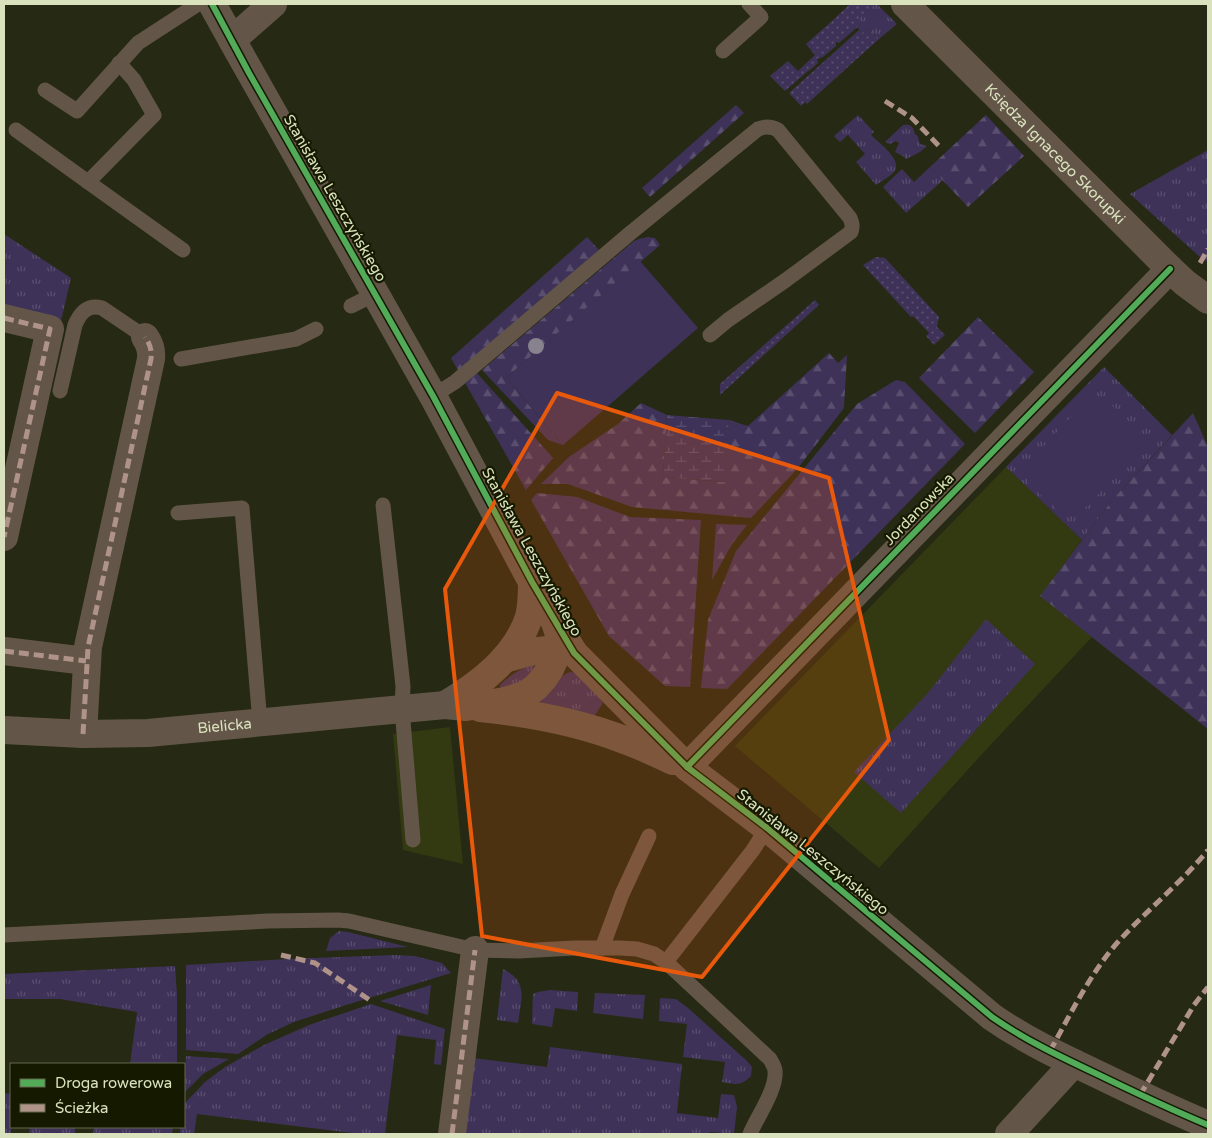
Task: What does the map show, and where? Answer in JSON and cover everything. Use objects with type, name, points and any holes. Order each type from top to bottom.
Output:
[{"type":"street","name":"Stanisława Leszczyńskiego","points":[[212,4],[433,396],[555,622]]},
{"type":"street","points":[[232,40],[273,4]]},
{"type":"street","name":"Księdza Ignacego Skorupki","points":[[905,4],[1170,269],[1208,300]]},
{"type":"street","name":"Jordanowska","points":[[687,767],[1170,269]]},
{"type":"street","points":[[4,318],[50,329],[4,537]]},
{"type":"street","points":[[83,734],[86,662],[89,640],[151,359],[152,350],[146,337]]},
{"type":"street","name":"Bielicka","points":[[455,706],[504,659],[525,628],[532,600],[532,582]]},
{"type":"street","name":"Bielicka","points":[[4,730],[83,734],[148,734],[402,709],[505,701],[525,695],[536,687],[550,669],[555,658],[566,651],[555,622]]},
{"type":"street","points":[[4,651],[86,662]]},
{"type":"street","name":"Stanisława Leszczyńskiego","points":[[566,651],[687,767],[767,828],[992,1017],[1012,1031],[1074,1063],[1208,1125]]},
{"type":"street","points":[[504,659],[529,652],[566,651]]},
{"type":"street","points":[[455,706],[518,712],[577,725],[627,740],[687,767]]},
{"type":"street","points":[[452,1134],[475,950]]},
{"type":"street","points":[[1009,1134],[1074,1063]]},
{"type":"lane","points":[[45,90],[77,111],[138,43],[198,4]]},
{"type":"lane","points":[[722,51],[761,17],[749,4]]},
{"type":"lane","points":[[88,182],[154,115],[134,80],[120,63]]},
{"type":"lane","points":[[433,396],[455,382],[628,235],[758,129],[772,127],[778,130],[850,218],[852,228],[850,232],[710,335]]},
{"type":"lane","points":[[16,130],[183,250]]},
{"type":"lane","points":[[351,306],[375,294]]},
{"type":"lane","points":[[60,391],[74,325],[84,310],[96,307],[102,308],[146,337]]},
{"type":"lane","points":[[181,359],[296,339],[316,329]]},
{"type":"lane","points":[[383,505],[403,686],[402,709],[413,840]]},
{"type":"lane","points":[[178,513],[242,508],[260,723]]},
{"type":"lane","points":[[666,962],[753,850],[767,828]]},
{"type":"lane","points":[[602,948],[622,894],[650,836]]},
{"type":"lane","points":[[4,935],[268,921],[338,920],[475,950],[637,949],[654,954],[666,962],[770,1059],[775,1069],[773,1089],[750,1134]]},
{"type":"highlighted area","points":[[557,393],[829,478],[889,740],[702,977],[482,936],[445,589]]},
{"type":"shaded area","points":[[1006,467],[1082,540],[1041,596],[1092,637],[879,868],[735,746]]},
{"type":"shaded area","points":[[450,727],[463,864],[403,850],[393,734]]},
{"type":"green space","points":[[850,4],[875,4],[860,18],[861,24],[839,43],[836,42],[836,46],[823,57],[817,59],[818,63],[785,91],[770,76],[788,61],[798,71],[815,55],[806,44]]},
{"type":"green space","points":[[875,4],[897,24],[879,39],[868,28],[862,33],[857,27],[861,24],[859,18]]},
{"type":"green space","points":[[868,28],[879,39],[807,104],[805,102],[801,106],[789,93],[859,30],[862,33]]},
{"type":"green space","points":[[736,105],[744,113],[650,197],[642,188]]},
{"type":"green space","points":[[858,115],[874,132],[871,135],[885,147],[896,163],[893,173],[876,185],[856,162],[865,154],[848,135],[840,142],[834,136]]},
{"type":"green space","points":[[986,115],[1024,156],[968,207],[930,167]]},
{"type":"green space","points":[[903,125],[911,126],[920,144],[927,146],[906,159],[895,152],[899,143],[896,141],[890,144],[885,142]]},
{"type":"green space","points":[[1208,150],[1208,262],[1130,194]]},
{"type":"green space","points":[[930,167],[943,180],[906,213],[883,187],[902,169],[914,182]]},
{"type":"green space","points":[[4,234],[71,278],[61,321],[4,307]]},
{"type":"green space","points":[[587,237],[599,250],[459,372],[451,358]]},
{"type":"green space","points":[[648,237],[655,238],[660,245],[506,378],[563,445],[548,440],[482,370],[634,241]]},
{"type":"green space","points":[[876,257],[885,258],[939,317],[937,327],[945,335],[934,345],[926,336],[929,333],[913,316],[911,317],[863,265]]},
{"type":"green space","points":[[640,261],[698,328],[563,445],[506,378]]},
{"type":"green space","points":[[815,300],[819,305],[720,395],[720,384]]},
{"type":"green space","points":[[978,317],[1034,372],[975,433],[919,378]]},
{"type":"green space","points":[[829,353],[838,363],[847,355],[844,408],[798,468],[751,518],[632,507],[568,484],[541,484],[569,457],[618,424],[641,403],[667,415],[663,477],[724,482],[729,420],[748,426]]},
{"type":"green space","points":[[1104,367],[1172,435],[1114,498],[1082,540],[1006,467]]},
{"type":"green space","points":[[476,372],[553,458],[526,490],[464,381]]},
{"type":"green space","points":[[896,380],[905,382],[965,444],[727,689],[701,688],[708,620],[736,551],[857,404]]},
{"type":"green space","points":[[1096,400],[1109,403],[1135,427],[1138,443],[1134,457],[1083,510],[1074,514],[1065,514],[1059,511],[1029,484],[1027,477],[1028,468],[1032,459],[1080,407],[1087,402]]},
{"type":"green space","points":[[1193,413],[1208,447],[1208,729],[1040,596],[1114,498]]},
{"type":"green space","points":[[667,415],[729,420],[725,482],[663,477]]},
{"type":"green space","points":[[537,493],[577,497],[630,517],[701,520],[690,687],[665,686],[609,636],[531,500]]},
{"type":"green space","points":[[716,524],[747,525],[732,544],[712,580]]},
{"type":"green space","points":[[986,619],[1035,664],[901,813],[854,772],[927,694]]},
{"type":"green space","points":[[533,664],[535,668],[520,684],[508,689],[500,688],[500,685],[511,676]]},
{"type":"green space","points":[[570,672],[580,675],[603,703],[593,718],[535,701],[565,674]]},
{"type":"green space","points":[[339,931],[408,947],[326,951],[330,938]]},
{"type":"green space","points":[[394,955],[415,956],[442,963],[451,973],[294,1022],[268,1034],[238,1054],[186,1050],[186,965]]},
{"type":"green space","points":[[175,966],[177,1063],[130,1063],[137,1012],[60,999],[4,999],[4,974]]},
{"type":"green space","points":[[503,969],[511,974],[520,985],[521,999],[518,1023],[497,1020]]},
{"type":"green space","points":[[431,985],[428,1015],[380,1001]]},
{"type":"green space","points":[[550,990],[578,992],[577,1011],[555,1008],[552,1027],[532,1024],[533,994]]},
{"type":"green space","points":[[595,993],[645,995],[643,1019],[593,1013]]},
{"type":"green space","points":[[660,998],[676,999],[688,1008],[747,1061],[752,1067],[751,1076],[741,1083],[722,1082],[725,1062],[683,1057],[687,1024],[659,1021]]},
{"type":"green space","points":[[371,1004],[445,1029],[441,1065],[434,1064],[436,1040],[397,1035],[385,1134],[361,1134],[197,1114],[194,1134],[180,1134],[180,1128],[185,1128],[185,1103],[205,1082],[225,1067],[264,1045],[309,1025]]},
{"type":"green space","points":[[550,1047],[682,1064],[677,1113],[718,1118],[721,1094],[734,1095],[737,1107],[734,1134],[710,1132],[709,1134],[464,1133],[472,1058],[547,1067]]},
{"type":"green space","points":[[186,1056],[229,1059],[203,1074],[185,1092]]},
{"type":"green space","points":[[4,1093],[10,1094],[11,1128],[11,1134],[4,1134]]},
{"type":"green space","points":[[30,1128],[75,1128],[75,1134],[29,1134]]},
{"type":"green space","points":[[94,1128],[173,1128],[172,1134],[93,1134]]},
{"type":"marked path","points":[[885,101],[912,118],[940,147]]},
{"type":"marked path","points":[[1200,263],[1208,249]]},
{"type":"marked path","points":[[4,318],[50,329],[4,537]]},
{"type":"marked path","points":[[83,734],[88,647],[151,359],[150,347],[145,337]]},
{"type":"marked path","points":[[4,651],[86,661]]},
{"type":"marked path","points":[[1050,1051],[1081,995],[1107,955],[1128,931],[1208,850]]},
{"type":"marked path","points":[[452,1134],[475,950]]},
{"type":"marked path","points":[[281,955],[315,963],[371,1001]]},
{"type":"marked path","points":[[1140,1095],[1194,1005],[1208,987]]},
{"type":"cycle path","points":[[212,4],[249,73],[433,396],[532,582],[574,653],[687,767],[767,828],[992,1017],[1057,1055],[1208,1125]]},
{"type":"cycle path","points":[[687,767],[1170,269]]}]
